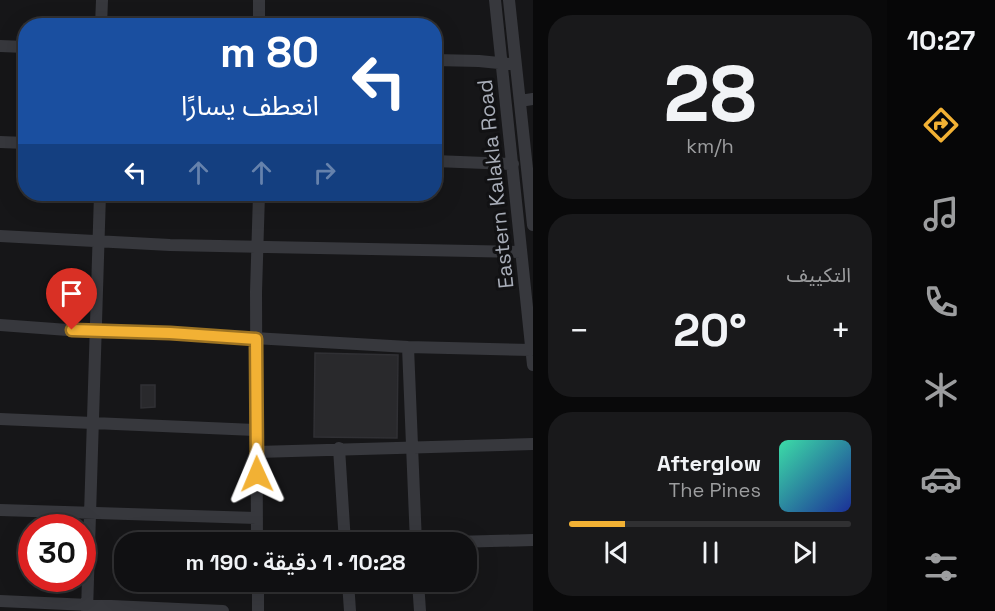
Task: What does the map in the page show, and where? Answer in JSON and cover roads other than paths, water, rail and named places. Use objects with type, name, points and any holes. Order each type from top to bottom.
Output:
[{"type":"street","points":[[101,18],[102,0]]},
{"type":"street","points":[[259,18],[260,0]]},
{"type":"street","name":"Eastern Kalakla Road","points":[[495,0],[533,365]]},
{"type":"street","name":"Eastern Kalakla Road","points":[[509,0],[533,225]]},
{"type":"street","points":[[0,46],[18,47]]},
{"type":"street","points":[[442,60],[502,63],[516,66]]},
{"type":"street","points":[[520,101],[533,99]]},
{"type":"street","points":[[0,142],[18,143]]},
{"type":"street","points":[[442,161],[513,164]]},
{"type":"street","points":[[0,510],[90,514],[100,201]]},
{"type":"street","points":[[257,532],[255,430],[259,201]]},
{"type":"street","points":[[0,236],[257,247],[521,252]]},
{"type":"street","points":[[0,325],[95,332],[170,333],[408,347],[531,350]]},
{"type":"street","points":[[408,347],[416,532]]},
{"type":"street","points":[[0,419],[255,430]]},
{"type":"street","points":[[257,452],[533,444]]},
{"type":"street","points":[[339,448],[344,532]]},
{"type":"street","points":[[96,514],[257,518]]},
{"type":"street","points":[[477,541],[533,540]]},
{"type":"street","points":[[87,608],[88,592]]},
{"type":"street","points":[[258,592],[258,611]]},
{"type":"street","points":[[349,592],[350,611]]},
{"type":"street","points":[[419,592],[420,611]]},
{"type":"street","points":[[0,601],[87,608],[223,611]]}]
